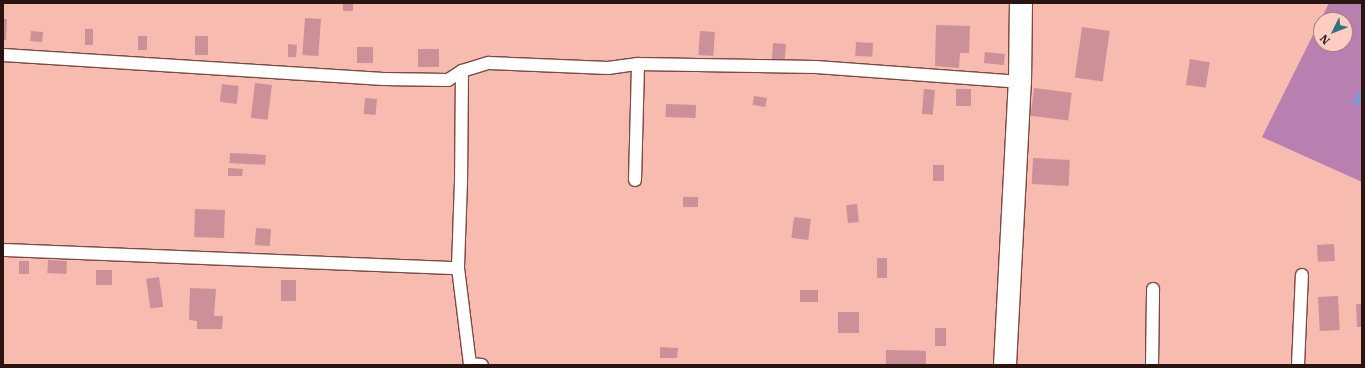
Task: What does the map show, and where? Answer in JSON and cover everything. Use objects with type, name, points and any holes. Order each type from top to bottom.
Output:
[{"type":"street","points":[[1006,365],[1020,82],[1021,3]]},
{"type":"lane","points":[[3,55],[383,79],[448,80],[462,71],[489,63],[608,68],[638,64],[816,67],[1020,82]]},
{"type":"lane","points":[[635,180],[638,64]]},
{"type":"lane","points":[[462,71],[461,181],[458,268],[474,365]]},
{"type":"lane","points":[[3,250],[458,268]]},
{"type":"lane","points":[[1298,365],[1302,275]]},
{"type":"lane","points":[[1152,365],[1153,289]]},
{"type":"shaded area","points":[[1329,3],[1362,3],[1362,182],[1262,137],[1313,35],[1313,52],[1353,52],[1353,12],[1324,12]]},
{"type":"building","points":[[343,3],[353,3],[353,11],[343,11]]},
{"type":"building","points":[[305,18],[321,19],[318,56],[302,55]]},
{"type":"building","points":[[3,19],[7,19],[6,40],[3,40]]},
{"type":"building","points":[[936,25],[970,26],[969,53],[960,53],[959,68],[935,66]]},
{"type":"building","points":[[1082,27],[1110,31],[1103,81],[1075,78]]},
{"type":"building","points":[[85,29],[93,29],[93,45],[85,45]]},
{"type":"building","points":[[31,31],[43,32],[42,42],[30,41]]},
{"type":"building","points":[[700,31],[715,32],[713,56],[698,55]]},
{"type":"building","points":[[138,36],[147,36],[147,50],[138,50]]},
{"type":"building","points":[[195,36],[208,36],[208,55],[195,55]]},
{"type":"building","points":[[856,42],[873,43],[872,57],[855,56]]},
{"type":"building","points":[[773,43],[786,44],[785,60],[772,59]]},
{"type":"building","points":[[288,44],[297,45],[296,57],[288,57]]},
{"type":"building","points":[[357,47],[373,47],[373,63],[357,63]]},
{"type":"building","points":[[418,49],[439,49],[439,67],[418,67]]},
{"type":"building","points":[[985,52],[1005,54],[1004,65],[984,63]]},
{"type":"building","points":[[1190,59],[1210,62],[1206,88],[1186,85]]},
{"type":"building","points":[[255,83],[272,85],[268,120],[251,118]]},
{"type":"building","points":[[222,84],[239,86],[237,104],[220,102]]},
{"type":"building","points":[[1034,88],[1072,93],[1068,120],[1031,116]]},
{"type":"building","points":[[924,89],[935,90],[933,115],[922,114]]},
{"type":"building","points":[[956,89],[971,89],[971,106],[956,106]]},
{"type":"building","points":[[754,96],[767,98],[765,107],[753,105]]},
{"type":"building","points":[[365,98],[377,99],[376,115],[364,114]]},
{"type":"building","points":[[666,104],[696,105],[696,118],[666,117]]},
{"type":"building","points":[[230,153],[266,155],[265,165],[229,163]]},
{"type":"building","points":[[1033,158],[1070,160],[1069,186],[1032,184]]},
{"type":"building","points":[[933,165],[944,165],[944,181],[933,181]]},
{"type":"building","points":[[228,168],[243,169],[242,176],[228,176]]},
{"type":"building","points":[[683,197],[698,197],[698,207],[683,207]]},
{"type":"building","points":[[857,204],[859,222],[848,223],[846,205]]},
{"type":"building","points":[[195,209],[225,210],[224,238],[194,237]]},
{"type":"building","points":[[794,217],[811,219],[808,240],[791,238]]},
{"type":"building","points":[[256,228],[271,229],[270,246],[255,245]]},
{"type":"building","points":[[1334,244],[1335,261],[1318,262],[1317,245]]},
{"type":"building","points":[[877,258],[887,258],[887,278],[877,278]]},
{"type":"building","points":[[48,260],[67,261],[66,274],[47,273]]},
{"type":"building","points":[[19,261],[29,261],[29,274],[19,274]]},
{"type":"building","points":[[96,270],[112,270],[112,285],[96,285]]},
{"type":"building","points":[[159,277],[163,307],[150,309],[146,279]]},
{"type":"building","points":[[281,280],[296,280],[296,301],[281,301]]},
{"type":"building","points":[[190,288],[216,289],[214,316],[223,316],[222,329],[197,329],[197,321],[189,320]]},
{"type":"building","points":[[800,290],[818,290],[818,302],[800,302]]},
{"type":"building","points":[[1338,296],[1340,330],[1320,331],[1318,297]]},
{"type":"building","points":[[1356,304],[1362,304],[1362,327],[1357,327]]},
{"type":"building","points":[[838,312],[859,312],[859,333],[838,333]]},
{"type":"building","points":[[935,328],[946,328],[946,346],[935,346]]},
{"type":"building","points":[[660,347],[678,348],[677,358],[660,358]]},
{"type":"building","points":[[886,350],[926,351],[926,365],[886,365]]},
{"type":"waterway","points":[[1356,101],[1362,92]]}]
